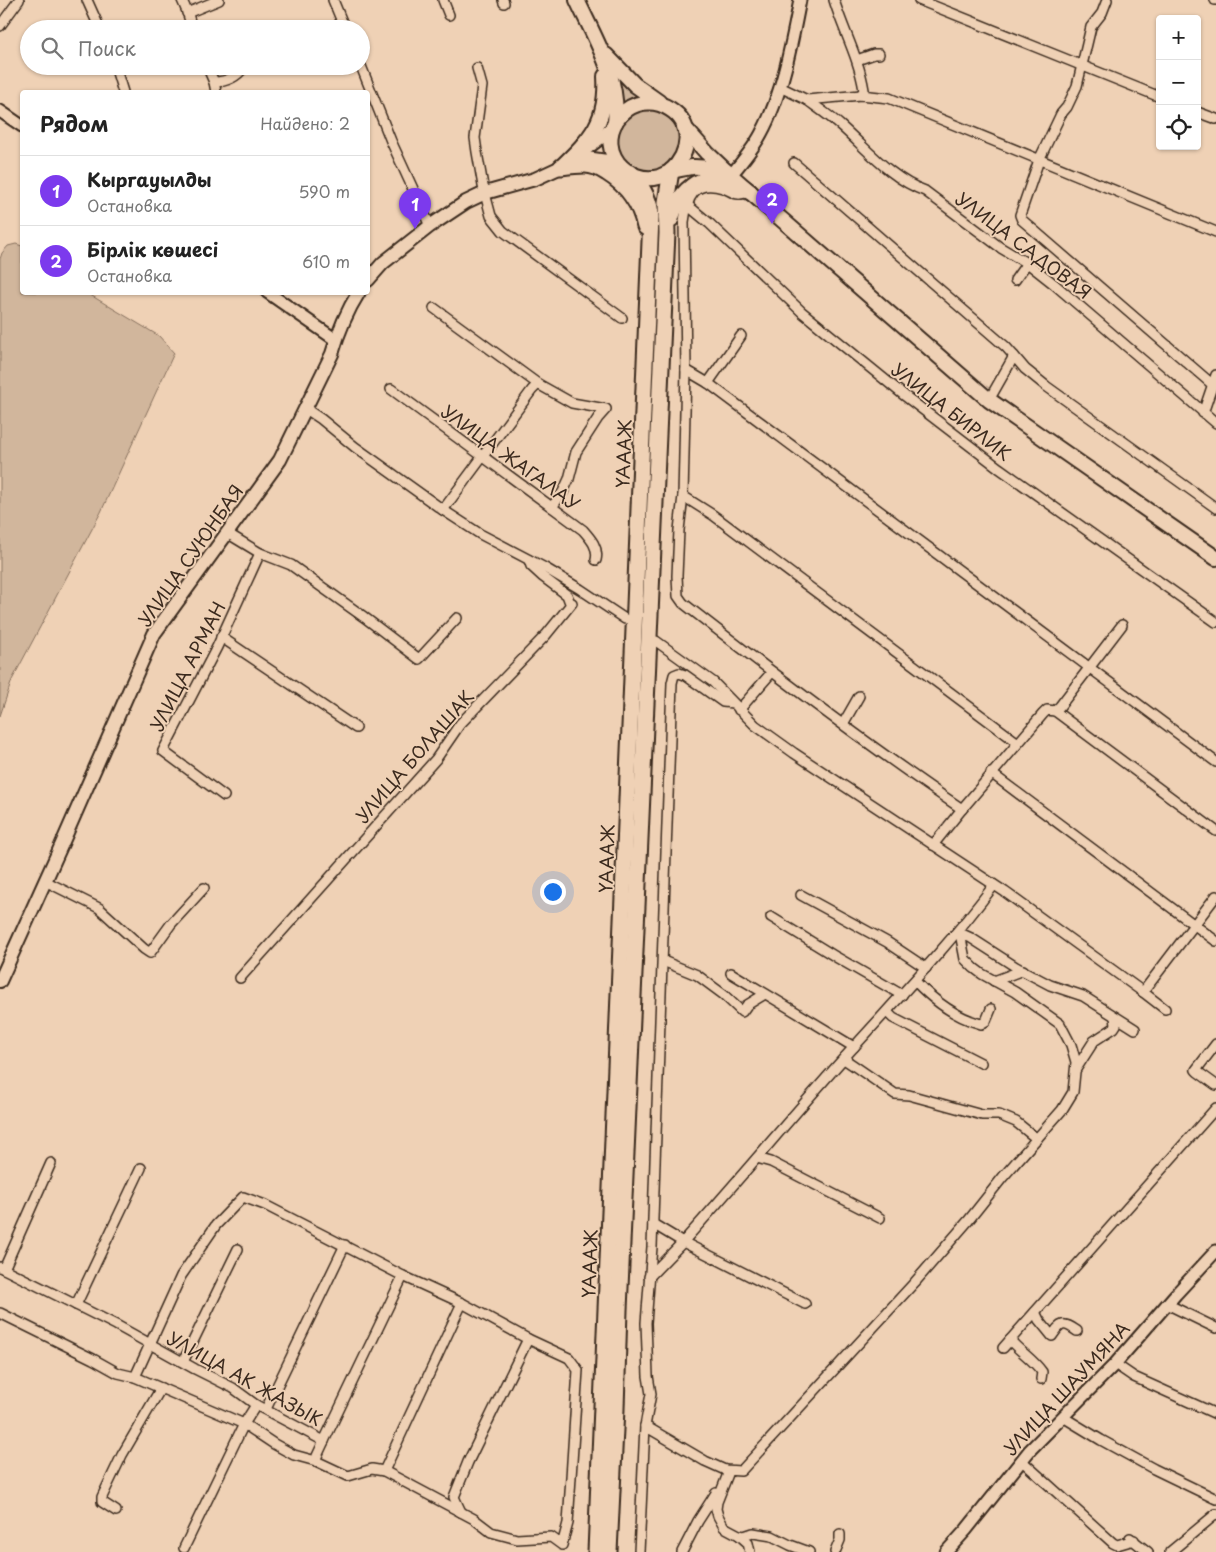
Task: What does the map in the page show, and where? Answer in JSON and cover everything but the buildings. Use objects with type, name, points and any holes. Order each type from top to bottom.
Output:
[{"type":"highway","points":[[561,166],[593,166],[620,182],[629,191],[640,209],[650,254]]},
{"type":"highway","name":"ҮАААЖ","points":[[596,1552],[651,211],[644,191],[627,171]]},
{"type":"highway","name":"ҮАААЖ","points":[[609,1552],[667,233],[666,202],[671,171]]},
{"type":"highway","points":[[667,233],[676,203],[686,190],[697,183],[713,178],[724,178],[736,182],[750,192]]},
{"type":"main road","points":[[370,278],[383,263],[430,226],[466,202],[485,193],[536,179],[561,166],[602,137],[615,124],[615,94],[602,51],[577,0]]},
{"type":"main road","points":[[602,51],[635,86],[673,111],[680,118],[687,136],[686,146],[684,156],[671,171]]},
{"type":"main road","points":[[561,166],[587,141],[600,117],[605,93],[602,51]]},
{"type":"main road","points":[[627,171],[614,154],[611,146],[611,136],[622,112],[630,107],[647,102],[665,106]]},
{"type":"main road","points":[[684,127],[725,170],[989,400],[1216,558]]},
{"type":"main road","points":[[561,166],[592,158],[606,161],[644,178],[658,177],[671,171],[693,167],[725,170]]},
{"type":"main road","name":"УЛИЦА СУЮНБАЯ","points":[[0,981],[154,634],[280,460],[332,354],[336,340],[357,295]]},
{"type":"street","points":[[0,26],[19,0]]},
{"type":"street","points":[[87,0],[96,20]]},
{"type":"street","points":[[182,0],[190,20]]},
{"type":"street","points":[[188,14],[220,0]]},
{"type":"street","points":[[333,0],[341,20]]},
{"type":"street","points":[[443,0],[449,15]]},
{"type":"street","points":[[834,0],[857,60],[864,90],[861,95]]},
{"type":"street","points":[[919,0],[1156,95]]},
{"type":"street","points":[[1107,0],[1102,13],[1091,27],[1077,86],[1039,160],[1020,215],[1022,220],[1212,383],[1213,386]]},
{"type":"street","points":[[725,170],[761,134],[780,87],[799,1]]},
{"type":"street","points":[[188,14],[192,20]]},
{"type":"street","points":[[857,60],[879,54]]},
{"type":"street","points":[[477,68],[482,86],[476,152],[491,216],[503,231],[622,318]]},
{"type":"street","points":[[118,75],[122,90]]},
{"type":"street","points":[[211,75],[216,90]]},
{"type":"street","points":[[214,82],[224,82],[237,75]]},
{"type":"street","points":[[365,75],[391,141],[430,226]]},
{"type":"street","name":"УЛИЦА САДОВАЯ","points":[[780,87],[807,100],[838,124],[896,176],[914,187],[926,191],[1001,248],[1027,263],[1054,284],[1203,414],[1216,423]]},
{"type":"street","points":[[807,100],[861,95],[889,98],[1216,232]]},
{"type":"street","points":[[0,111],[20,125]]},
{"type":"street","points":[[1201,113],[1216,119]]},
{"type":"street","points":[[794,163],[1006,346],[1025,369],[1216,508]]},
{"type":"street","points":[[750,192],[737,194],[724,188],[700,186],[686,204],[684,222],[686,370],[683,496],[677,576],[678,596],[683,603],[772,672],[962,809]]},
{"type":"street","name":"УЛИЦА БИРЛИК","points":[[686,204],[709,223],[802,312],[912,402],[984,458],[1216,622]]},
{"type":"street","points":[[1016,280],[1027,263]]},
{"type":"street","points":[[271,295],[336,340]]},
{"type":"street","points":[[434,308],[538,384],[572,404],[606,409],[576,452],[563,492],[552,507]]},
{"type":"street","points":[[708,383],[741,336]]},
{"type":"street","points":[[989,400],[1014,356]]},
{"type":"street","points":[[686,370],[708,383],[1216,762]]},
{"type":"street","points":[[1203,414],[1216,375]]},
{"type":"street","points":[[443,510],[538,384]]},
{"type":"street","name":"УЛИЦА ЖАГАЛАУ","points":[[391,389],[583,530],[593,541],[598,554],[596,560]]},
{"type":"street","points":[[306,409],[369,458],[443,510],[480,534],[580,589],[625,619]]},
{"type":"street","points":[[683,496],[713,515],[1018,743]]},
{"type":"street","points":[[227,532],[260,553],[290,565],[364,617],[419,659],[457,618]]},
{"type":"street","name":"УЛИЦА АРМАН","points":[[224,796],[163,751],[222,637],[260,553]]},
{"type":"street","name":"УЛИЦА БОЛАШАК","points":[[240,978],[436,759],[460,724],[540,642],[568,609],[572,603],[570,603],[567,595],[537,572],[531,566],[529,560]]},
{"type":"street","points":[[1055,711],[1122,625]]},
{"type":"street","points":[[222,637],[356,728]]},
{"type":"street","points":[[656,641],[713,682],[755,725],[794,753],[934,844],[1143,992],[1164,1009]]},
{"type":"street","points":[[736,706],[772,672]]},
{"type":"street","points":[[639,1552],[645,1426],[650,1394],[646,1323],[653,1224],[672,683],[674,675],[679,673],[685,675],[723,702],[736,706]]},
{"type":"street","points":[[843,724],[859,696]]},
{"type":"street","points":[[934,844],[991,774],[1047,710],[1055,711],[1216,831]]},
{"type":"street","points":[[991,774],[1216,941]]},
{"type":"street","points":[[45,881],[99,908],[150,953],[171,924],[204,888]]},
{"type":"street","points":[[649,1277],[683,1242],[845,1057],[959,932],[994,886]]},
{"type":"street","points":[[801,895],[887,942],[926,968]]},
{"type":"street","points":[[1143,992],[1216,896]]},
{"type":"street","points":[[772,917],[836,958],[902,995]]},
{"type":"street","points":[[959,932],[1050,985],[1083,996],[1135,1030]]},
{"type":"street","points":[[645,1426],[705,1461],[724,1470],[741,1472],[921,1275],[1062,1110],[1070,1098],[1073,1092],[1076,1062],[1071,1045],[1060,1024],[1015,992],[982,974],[965,958],[959,932]]},
{"type":"street","points":[[663,961],[697,975],[724,995],[742,1012],[747,1006],[765,994]]},
{"type":"street","points":[[994,981],[1023,970]]},
{"type":"street","points":[[731,973],[854,1047]]},
{"type":"street","points":[[915,980],[946,1008],[972,1022],[981,1024],[986,1021],[991,1009]]},
{"type":"street","points":[[887,1012],[893,1018],[981,1063]]},
{"type":"street","points":[[1076,1069],[1094,1041],[1114,1028],[1116,1025],[1115,1017]]},
{"type":"street","points":[[1216,1044],[1196,1070],[1216,1085]]},
{"type":"street","points":[[845,1057],[853,1066],[895,1094],[909,1095],[982,1115],[1006,1117],[1016,1122],[1037,1139]]},
{"type":"street","points":[[1004,1348],[1216,1108]]},
{"type":"street","points":[[757,1158],[771,1162],[880,1218]]},
{"type":"street","points":[[2,1268],[51,1163]]},
{"type":"street","points":[[76,1305],[141,1168]]},
{"type":"street","points":[[0,1314],[93,1358],[118,1373],[135,1377],[244,1424],[294,1455],[316,1461],[348,1476],[372,1469],[384,1471],[474,1519],[492,1532],[517,1539],[550,1537],[562,1545],[568,1523],[578,1370],[569,1358],[528,1339],[462,1303],[403,1276],[265,1204],[243,1197],[216,1225],[181,1276],[135,1377]]},
{"type":"street","points":[[653,1224],[683,1242],[805,1304]]},
{"type":"street","points":[[266,1409],[345,1245]]},
{"type":"street","points":[[183,1362],[238,1249]]},
{"type":"street","name":"УЛИЦА ШАУМЯНА","points":[[950,1551],[1021,1460],[1114,1364],[1216,1251]]},
{"type":"street","name":"УЛИЦА АК ЖАЗЫК","points":[[2,1268],[233,1388],[256,1405],[324,1441],[316,1461]]},
{"type":"street","points":[[324,1441],[403,1276]]},
{"type":"street","points":[[384,1471],[462,1303]]},
{"type":"street","points":[[1168,1303],[1216,1328]]},
{"type":"street","points":[[1035,1312],[1038,1320],[1052,1336],[1062,1324],[1070,1326],[1077,1331]]},
{"type":"street","points":[[461,1512],[454,1497],[468,1462],[528,1339]]},
{"type":"street","points":[[1010,1340],[1037,1364],[1042,1372],[1041,1378]]},
{"type":"street","points":[[1114,1364],[1134,1377],[1216,1414]]},
{"type":"street","points":[[116,1511],[102,1502],[102,1497],[122,1455],[161,1388]]},
{"type":"street","points":[[184,1548],[244,1424],[256,1405]]},
{"type":"street","points":[[1063,1417],[1087,1433],[1216,1500]]},
{"type":"street","points":[[1021,1460],[1113,1543],[1118,1545],[1130,1538],[1148,1552]]},
{"type":"street","points":[[724,1470],[728,1474],[716,1502],[718,1516],[724,1527],[739,1535],[748,1543],[750,1552]]},
{"type":"street","points":[[682,1552],[698,1521],[717,1492],[724,1486]]},
{"type":"street","points":[[1170,1552],[1216,1514]]},
{"type":"street","points":[[834,1552],[840,1540],[840,1534]]},
{"type":"street","points":[[739,1535],[772,1536],[809,1552]]},
{"type":"shaded area","points":[[615,73],[638,96],[630,98],[621,105],[621,90]]},
{"type":"shaded area","points":[[648,110],[665,115],[670,119],[674,124],[679,141],[674,158],[670,163],[665,167],[648,172],[631,167],[626,163],[622,158],[617,141],[622,124],[626,119],[631,115]]},
{"type":"shaded area","points":[[16,244],[20,245],[20,295],[90,295],[159,336],[174,353],[101,512],[12,680],[0,716],[0,259],[8,246]]},
{"type":"place","name":"Бірлік көшесі","points":[[772,224]]},
{"type":"place","name":"Кыргауылды","points":[[415,229]]}]
